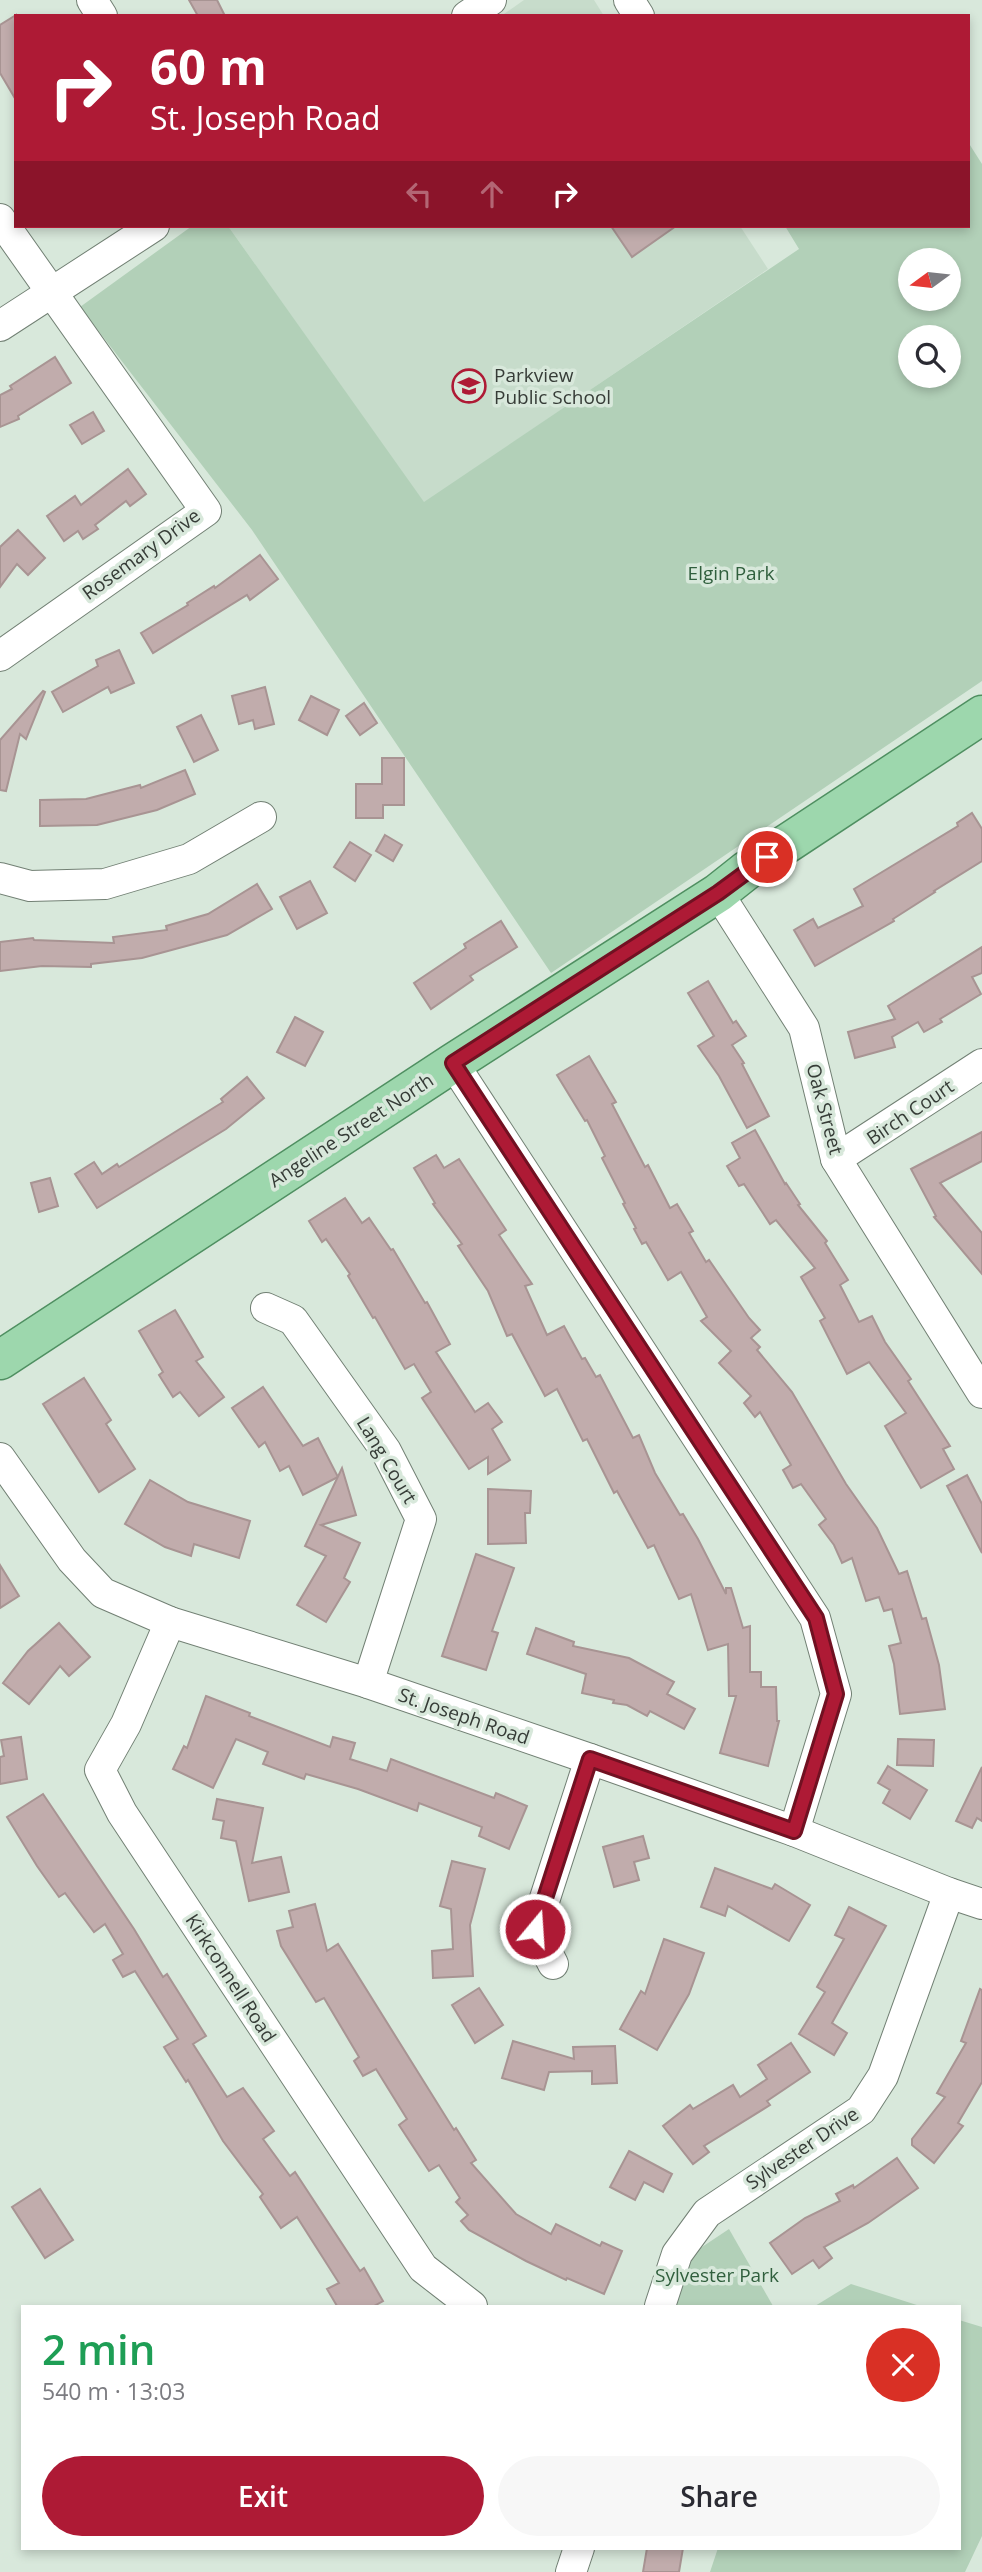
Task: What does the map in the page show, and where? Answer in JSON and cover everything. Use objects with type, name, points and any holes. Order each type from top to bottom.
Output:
[{"type":"main road","name":"Angeline Street North","points":[[0,1360],[718,893],[747,870],[982,715]]},
{"type":"street","points":[[470,14],[491,0]]},
{"type":"street","points":[[0,219],[50,292]]},
{"type":"street","points":[[0,326],[151,228]]},
{"type":"street","name":"Rosemary Drive","points":[[0,656],[206,511],[50,292]]},
{"type":"street","points":[[0,878],[30,886],[105,884],[189,859],[261,817]]},
{"type":"street","name":"Oak Street","points":[[718,893],[804,1028],[836,1159],[977,1377]]},
{"type":"street","points":[[453,1063],[816,1618],[836,1694],[794,1831]]},
{"type":"street","name":"Birch Court","points":[[836,1159],[982,1064]]},
{"type":"street","name":"Lang Court","points":[[266,1308],[293,1320],[386,1451],[421,1519],[368,1683]]},
{"type":"street","name":"St. Joseph Road","points":[[0,1458],[72,1560],[103,1593],[170,1622],[368,1683],[794,1831],[949,1894],[982,1904]]},
{"type":"street","name":"Kirkconnell Road","points":[[170,1622],[126,1724],[100,1770],[122,1813],[423,2268],[471,2305]]},
{"type":"street","points":[[553,1964],[535,1929],[590,1759]]},
{"type":"street","name":"Sylvester Drive","points":[[660,2305],[677,2254],[707,2213],[861,2110],[883,2076],[949,1894]]},
{"type":"street","points":[[570,2572],[578,2550]]},
{"type":"shaded area","points":[[524,0],[594,0],[603,14],[504,14]]},
{"type":"shaded area","name":"Parkview Public School","points":[[229,228],[741,228],[768,269],[424,503]]},
{"type":"green space","name":"Elgin Park","points":[[970,145],[982,164],[982,681],[551,973],[252,530],[80,307],[189,228],[229,228],[424,502],[799,249],[786,228],[970,228]]},
{"type":"green space","name":"Sylvester Park","points":[[729,2229],[772,2305],[675,2305],[690,2255]]},
{"type":"green space","name":"Sylvester Park","points":[[851,2284],[917,2305],[817,2305]]},
{"type":"green space","points":[[961,2321],[982,2327],[982,2536],[965,2572],[710,2572],[717,2550],[961,2550]]},
{"type":"building","points":[[189,0],[217,0],[224,14],[197,14]]},
{"type":"building","points":[[14,16],[14,97],[0,73],[0,25]]},
{"type":"building","points":[[612,228],[673,228],[632,257]]},
{"type":"building","points":[[55,357],[71,383],[18,416],[19,419],[0,427],[0,395]]},
{"type":"building","points":[[93,412],[104,431],[82,444],[70,425]]},
{"type":"building","points":[[128,469],[146,494],[130,506],[126,501],[95,525],[98,529],[83,539],[78,531],[64,541],[47,516],[75,496],[81,505]]},
{"type":"building","points":[[18,530],[45,558],[28,575],[17,564],[0,587],[0,547]]},
{"type":"building","points":[[260,555],[278,579],[250,600],[247,595],[153,653],[141,633],[214,586],[215,588]]},
{"type":"building","points":[[119,650],[134,683],[111,693],[108,687],[63,712],[52,692],[98,666],[96,660]]},
{"type":"building","points":[[265,687],[274,724],[255,729],[253,720],[239,724],[232,696]]},
{"type":"building","points":[[43,691],[45,692],[26,739],[20,734],[6,791],[0,790],[0,740]]},
{"type":"building","points":[[311,696],[339,710],[327,735],[299,720]]},
{"type":"building","points":[[364,703],[377,723],[360,735],[346,716]]},
{"type":"building","points":[[201,715],[218,750],[194,762],[177,727]]},
{"type":"building","points":[[382,758],[404,758],[404,805],[383,805],[383,818],[356,818],[356,784],[382,784]]},
{"type":"building","points":[[185,770],[195,794],[157,810],[97,825],[40,826],[40,800],[86,799],[140,785],[141,788]]},
{"type":"building","points":[[972,813],[982,829],[982,861],[934,891],[893,919],[894,921],[815,966],[794,930],[813,919],[818,928],[863,906],[854,889],[958,826],[957,823]]},
{"type":"building","points":[[385,835],[402,845],[393,861],[376,851]]},
{"type":"building","points":[[350,842],[371,855],[355,881],[334,867]]},
{"type":"building","points":[[310,881],[327,913],[297,929],[280,897]]},
{"type":"building","points":[[257,884],[272,909],[227,935],[142,958],[91,964],[91,967],[42,966],[0,971],[0,942],[33,938],[114,943],[113,937],[167,930],[166,926],[208,914]]},
{"type":"building","points":[[501,921],[517,947],[470,976],[473,980],[431,1009],[414,983],[466,948],[464,944]]},
{"type":"building","points":[[982,947],[982,973],[972,977],[981,994],[924,1032],[918,1022],[892,1037],[895,1047],[855,1058],[848,1032],[895,1019],[888,1006]]},
{"type":"building","points":[[708,981],[733,1023],[736,1021],[746,1036],[732,1045],[744,1063],[742,1064],[769,1116],[747,1128],[719,1076],[698,1046],[714,1036],[688,993]]},
{"type":"building","points":[[295,1017],[323,1032],[305,1066],[277,1052]]},
{"type":"building","points":[[589,1056],[616,1102],[612,1104],[645,1167],[648,1165],[670,1208],[677,1204],[693,1231],[689,1233],[706,1262],[709,1260],[760,1330],[751,1338],[760,1347],[757,1350],[792,1392],[846,1484],[877,1528],[899,1574],[907,1571],[922,1619],[926,1618],[939,1665],[945,1709],[900,1714],[889,1646],[901,1643],[892,1609],[884,1611],[879,1597],[866,1601],[852,1558],[842,1563],[834,1545],[819,1525],[826,1519],[801,1484],[793,1488],[783,1470],[791,1465],[760,1412],[755,1417],[744,1403],[751,1396],[719,1363],[731,1351],[701,1321],[707,1317],[681,1272],[668,1280],[646,1242],[642,1244],[587,1120],[585,1121],[557,1075]]},
{"type":"building","points":[[247,1077],[264,1098],[226,1129],[97,1208],[75,1174],[94,1162],[102,1174],[117,1164],[119,1167],[223,1102],[221,1099]]},
{"type":"building","points":[[755,1130],[785,1184],[800,1204],[798,1205],[827,1241],[825,1243],[848,1280],[840,1285],[859,1322],[872,1316],[885,1342],[911,1379],[908,1381],[950,1446],[943,1449],[954,1469],[921,1488],[885,1426],[906,1413],[869,1362],[847,1374],[820,1321],[825,1318],[801,1277],[815,1268],[776,1220],[770,1224],[744,1184],[739,1186],[727,1166],[740,1158],[732,1143]]},
{"type":"building","points":[[982,1132],[982,1161],[940,1183],[982,1233],[982,1274],[934,1217],[936,1216],[911,1169]]},
{"type":"building","points":[[436,1155],[444,1168],[459,1159],[506,1230],[499,1235],[532,1284],[525,1286],[547,1335],[564,1326],[582,1359],[585,1358],[596,1377],[600,1375],[633,1438],[639,1435],[655,1473],[698,1539],[726,1594],[726,1588],[731,1588],[743,1628],[750,1626],[750,1672],[761,1672],[761,1687],[776,1687],[779,1721],[768,1766],[720,1753],[736,1696],[729,1696],[728,1644],[708,1650],[691,1594],[679,1599],[654,1545],[648,1548],[617,1491],[614,1493],[587,1439],[583,1441],[557,1389],[545,1396],[512,1334],[507,1336],[488,1291],[458,1246],[462,1244],[433,1204],[435,1203],[414,1168]]},
{"type":"building","points":[[50,1178],[58,1206],[39,1212],[31,1183]]},
{"type":"building","points":[[345,1198],[362,1223],[369,1218],[391,1250],[393,1249],[425,1303],[427,1302],[450,1344],[436,1352],[475,1412],[488,1403],[502,1422],[492,1429],[510,1460],[488,1474],[488,1457],[469,1469],[422,1398],[431,1392],[414,1364],[405,1369],[348,1276],[350,1274],[326,1239],[322,1242],[309,1221]]},
{"type":"building","points":[[175,1310],[203,1357],[196,1361],[224,1397],[199,1416],[180,1392],[173,1397],[159,1375],[163,1372],[139,1331]]},
{"type":"building","points":[[84,1378],[111,1420],[106,1424],[135,1469],[99,1492],[43,1404]]},
{"type":"building","points":[[263,1387],[303,1446],[318,1438],[338,1477],[303,1495],[289,1466],[280,1471],[265,1442],[259,1447],[232,1408]]},
{"type":"building","points":[[342,1468],[356,1515],[321,1525],[360,1543],[344,1578],[350,1582],[326,1622],[297,1605],[326,1556],[305,1546]]},
{"type":"building","points":[[967,1475],[982,1504],[982,1553],[947,1486]]},
{"type":"building","points":[[150,1480],[188,1502],[250,1521],[239,1558],[194,1544],[191,1556],[165,1547],[125,1524]]},
{"type":"building","points":[[488,1489],[531,1491],[530,1513],[525,1513],[526,1543],[488,1544]]},
{"type":"building","points":[[476,1554],[514,1568],[492,1631],[498,1633],[486,1670],[442,1656]]},
{"type":"building","points":[[0,1565],[19,1596],[0,1608]]},
{"type":"building","points":[[59,1623],[90,1657],[69,1676],[60,1666],[29,1704],[3,1683],[28,1651]]},
{"type":"building","points":[[536,1628],[574,1642],[573,1646],[629,1658],[674,1682],[667,1694],[695,1709],[684,1729],[650,1711],[647,1716],[627,1705],[613,1703],[614,1700],[582,1693],[586,1674],[527,1654]]},
{"type":"building","points":[[206,1696],[250,1713],[249,1716],[330,1747],[333,1737],[355,1743],[350,1759],[387,1771],[391,1759],[494,1798],[496,1793],[527,1806],[509,1849],[479,1836],[482,1827],[419,1803],[417,1811],[358,1789],[306,1774],[304,1779],[263,1764],[268,1752],[236,1739],[213,1788],[173,1769],[184,1746],[187,1748]]},
{"type":"building","points":[[21,1737],[27,1779],[0,1784],[0,1757],[4,1756],[1,1740]]},
{"type":"building","points":[[898,1739],[934,1740],[933,1766],[897,1765]]},
{"type":"building","points":[[888,1766],[927,1790],[910,1819],[883,1803],[890,1790],[878,1783]]},
{"type":"building","points":[[982,1767],[982,1821],[977,1818],[972,1828],[956,1821]]},
{"type":"building","points":[[43,1794],[163,1977],[167,1974],[206,2036],[193,2044],[227,2097],[243,2088],[274,2131],[263,2139],[290,2176],[295,2172],[360,2271],[364,2268],[383,2301],[376,2305],[336,2305],[327,2289],[339,2283],[297,2217],[281,2228],[260,2197],[263,2194],[223,2141],[188,2080],[186,2082],[164,2047],[178,2039],[135,1971],[123,1977],[113,1960],[123,1954],[105,1924],[94,1932],[65,1893],[59,1897],[7,1817]]},
{"type":"building","points":[[217,1799],[263,1808],[252,1863],[281,1857],[289,1892],[249,1901],[236,1841],[221,1838],[224,1821],[213,1819]]},
{"type":"building","points":[[643,1836],[649,1858],[634,1862],[639,1880],[614,1887],[603,1847]]},
{"type":"building","points":[[452,1861],[485,1869],[470,1925],[473,1976],[433,1978],[432,1951],[453,1949],[451,1909],[440,1906]]},
{"type":"building","points":[[715,1868],[772,1889],[775,1884],[810,1905],[789,1941],[728,1906],[725,1916],[701,1907]]},
{"type":"building","points":[[315,1904],[327,1951],[338,1944],[454,2130],[456,2128],[476,2160],[471,2163],[516,2214],[551,2234],[556,2224],[600,2246],[602,2242],[622,2251],[604,2294],[526,2261],[469,2230],[461,2221],[468,2215],[456,2202],[460,2198],[439,2165],[429,2171],[399,2125],[407,2119],[376,2069],[363,2076],[354,2061],[359,2057],[324,1998],[316,2002],[281,1946],[277,1931],[293,1927],[289,1911]]},
{"type":"building","points":[[849,1907],[886,1926],[832,2023],[847,2033],[834,2055],[799,2034],[825,1992],[817,1987],[844,1939],[835,1935]]},
{"type":"building","points":[[664,1939],[704,1953],[689,1994],[657,2050],[620,2029],[641,1991],[645,1994]]},
{"type":"building","points":[[479,1988],[503,2025],[475,2043],[452,2005]]},
{"type":"building","points":[[980,1989],[982,2082],[958,2123],[963,2126],[934,2163],[912,2145],[912,2139],[945,2097],[937,2093],[966,2043],[961,2041]]},
{"type":"building","points":[[513,2041],[574,2059],[573,2047],[615,2046],[617,2083],[592,2084],[592,2071],[549,2072],[544,2090],[502,2078]]},
{"type":"building","points":[[791,2043],[810,2072],[767,2101],[770,2105],[704,2146],[709,2152],[693,2164],[663,2126],[690,2105],[693,2109],[733,2085],[740,2097],[767,2079],[758,2065]]},
{"type":"building","points":[[629,2151],[672,2174],[663,2192],[644,2182],[635,2200],[610,2187]]},
{"type":"building","points":[[897,2158],[918,2188],[868,2223],[824,2247],[832,2258],[819,2268],[813,2260],[792,2274],[770,2243],[805,2218],[840,2201],[836,2194],[853,2185],[854,2188]]},
{"type":"building","points":[[40,2189],[73,2240],[45,2258],[12,2207]]},
{"type":"building","points":[[647,2550],[683,2550],[679,2572],[643,2572]]},
{"type":"place","name":"Parkview Public School","points":[[469,386]]},
{"type":"route","points":[[535,1929],[590,1759],[794,1831],[836,1694],[816,1618],[453,1063],[718,893],[767,857]]}]
